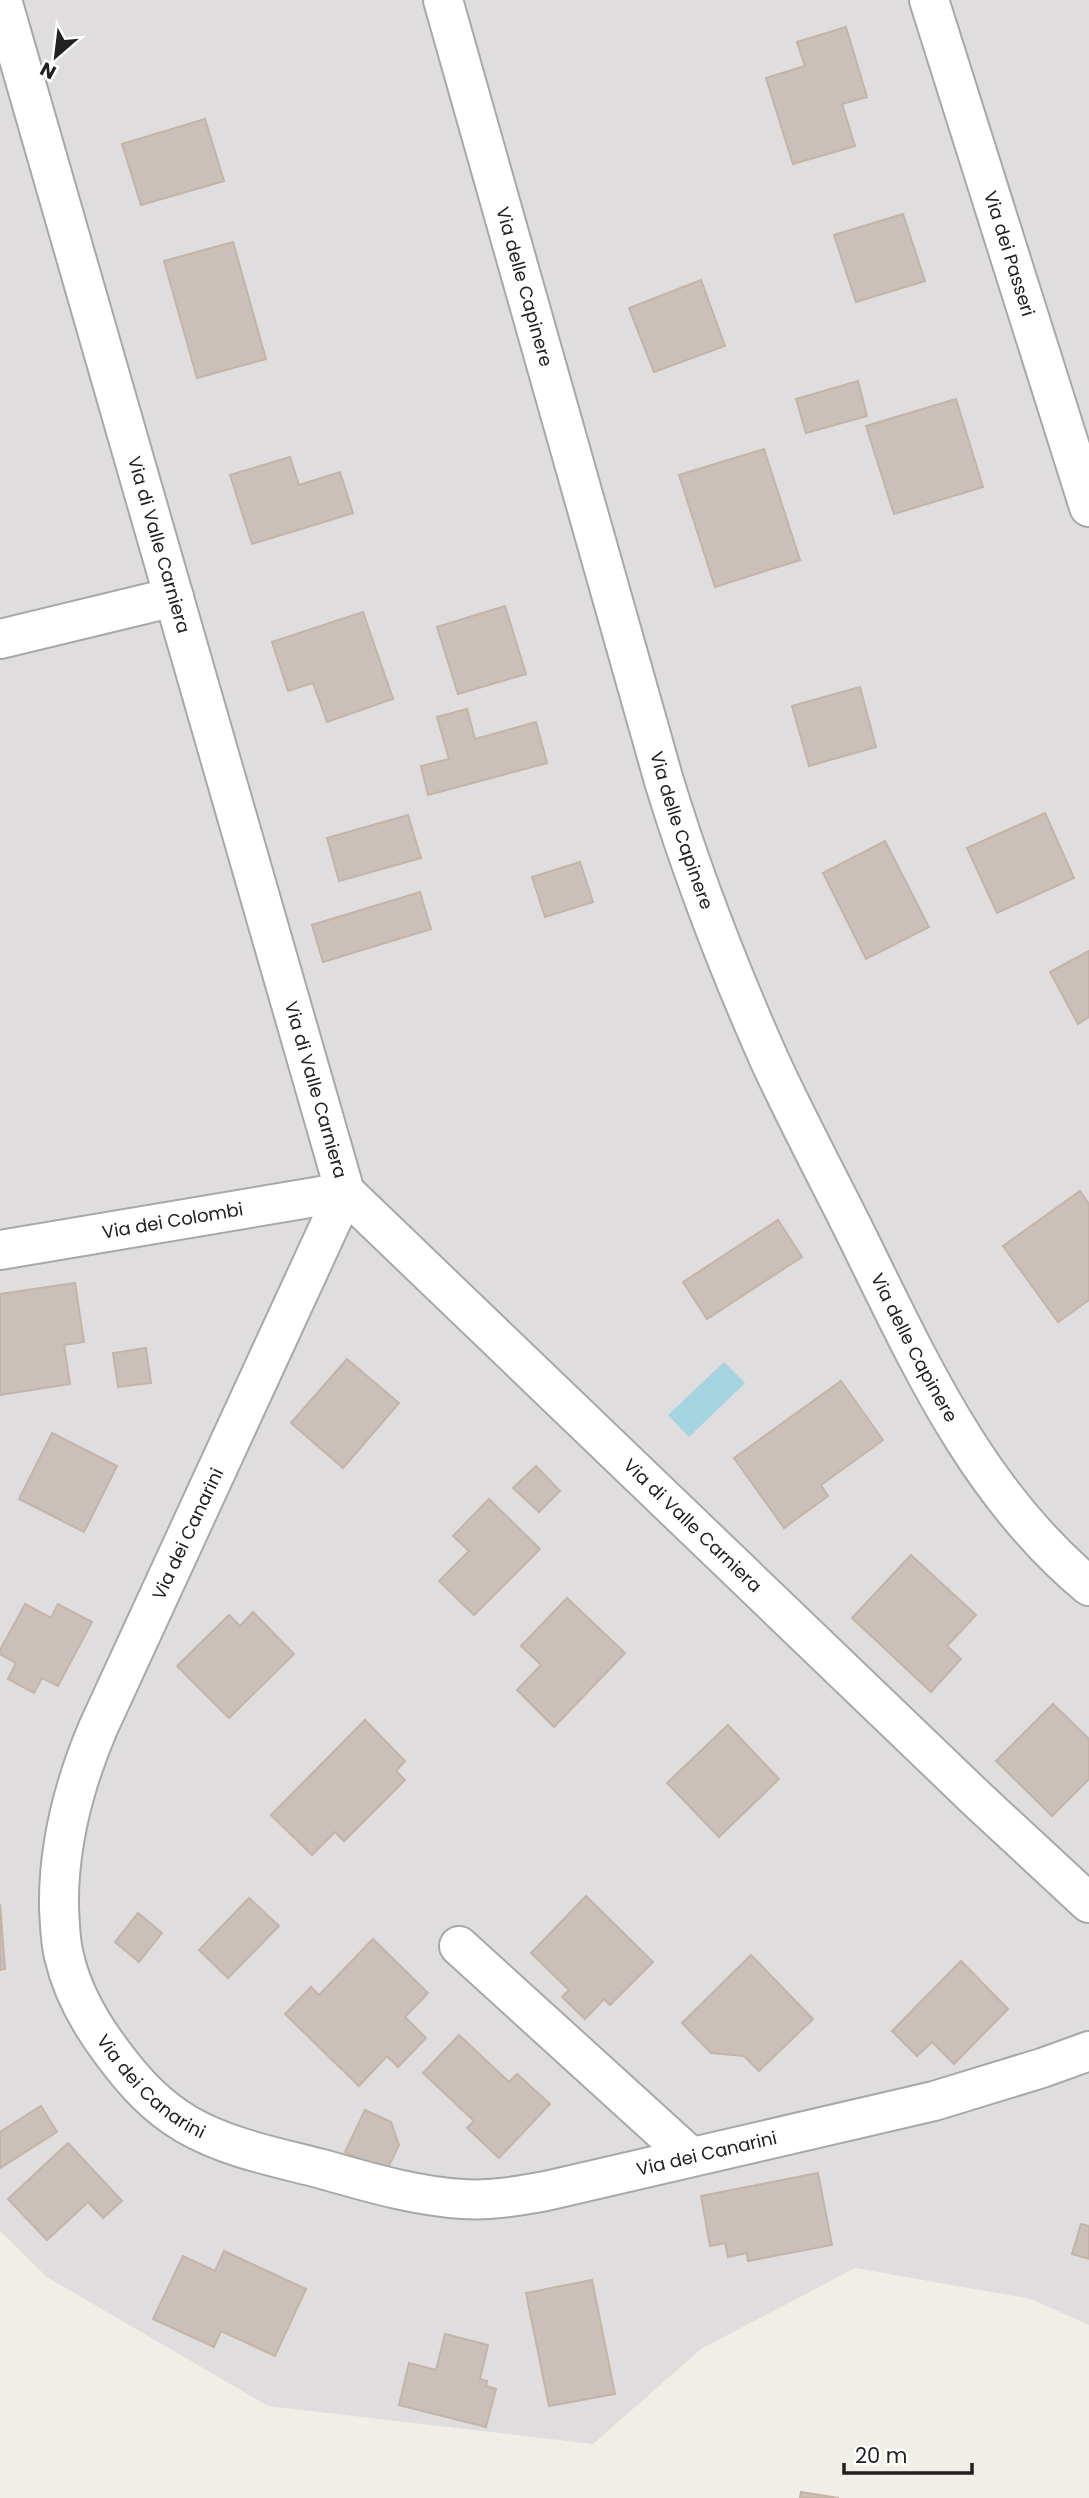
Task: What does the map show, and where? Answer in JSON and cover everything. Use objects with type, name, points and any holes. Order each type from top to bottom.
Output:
[{"type":"street","name":"Via di Valle Carniera","points":[[2,0],[345,1192],[968,1791],[1089,1903]]},
{"type":"street","name":"Via delle Capinere","points":[[443,0],[676,820],[743,999],[786,1094],[917,1358],[948,1414],[1007,1503],[1036,1536],[1089,1586]]},
{"type":"street","name":"Via dei Passeri","points":[[929,0],[1089,507]]},
{"type":"street","points":[[0,639],[174,597]]},
{"type":"street","name":"Via dei Colombi","points":[[0,1250],[345,1192]]},
{"type":"street","name":"Via dei Canarini","points":[[345,1192],[98,1728],[79,1776],[62,1843],[59,1887],[63,1955],[73,1985],[94,2026],[142,2091],[189,2125],[232,2144],[411,2192],[463,2199],[530,2194],[934,2101],[1089,2051]]},
{"type":"street","points":[[459,1946],[691,2157]]},
{"type":"shaded area","points":[[0,0],[1089,0],[1089,2325],[1031,2299],[855,2268],[701,2349],[593,2444],[268,2406],[47,2277],[0,2231]]},
{"type":"water","points":[[724,1362],[745,1383],[689,1437],[668,1415]]},
{"type":"building","points":[[846,27],[867,97],[842,104],[855,146],[793,164],[766,78],[805,66],[797,42]]},
{"type":"building","points":[[205,119],[224,181],[141,205],[122,144]]},
{"type":"building","points":[[903,214],[925,281],[856,302],[834,235]]},
{"type":"building","points":[[233,242],[266,359],[197,378],[164,261]]},
{"type":"building","points":[[701,280],[725,346],[654,372],[629,308]]},
{"type":"building","points":[[858,381],[867,416],[806,433],[796,399]]},
{"type":"building","points":[[956,399],[983,487],[894,514],[866,426]]},
{"type":"building","points":[[764,449],[800,560],[715,587],[679,475]]},
{"type":"building","points":[[290,457],[299,485],[340,472],[353,513],[252,544],[230,475]]},
{"type":"building","points":[[505,606],[526,674],[458,694],[437,627]]},
{"type":"building","points":[[363,612],[393,699],[327,722],[313,683],[288,691],[272,642]]},
{"type":"building","points":[[860,687],[876,747],[809,766],[792,706]]},
{"type":"building","points":[[467,709],[475,739],[536,722],[547,763],[428,795],[421,766],[449,759],[437,717]]},
{"type":"building","points":[[1045,813],[1074,878],[997,913],[967,848]]},
{"type":"building","points":[[408,815],[421,858],[339,881],[327,838]]},
{"type":"building","points":[[885,841],[929,927],[866,959],[823,873]]},
{"type":"building","points":[[580,862],[593,902],[545,917],[532,877]]},
{"type":"building","points":[[420,892],[431,929],[323,962],[312,925]]},
{"type":"building","points":[[1089,951],[1089,1017],[1078,1024],[1050,972]]},
{"type":"building","points":[[1080,1191],[1089,1204],[1089,1300],[1058,1322],[1003,1246]]},
{"type":"building","points":[[778,1220],[802,1257],[707,1319],[683,1282]]},
{"type":"building","points":[[75,1283],[84,1342],[64,1345],[70,1384],[0,1395],[0,1294]]},
{"type":"building","points":[[146,1348],[151,1383],[118,1387],[113,1353]]},
{"type":"building","points":[[347,1359],[399,1403],[343,1468],[291,1423]]},
{"type":"building","points":[[841,1381],[883,1440],[821,1485],[828,1496],[784,1528],[734,1458]]},
{"type":"building","points":[[52,1433],[117,1466],[84,1532],[19,1499]]},
{"type":"building","points":[[536,1466],[560,1491],[539,1512],[513,1488]]},
{"type":"building","points":[[489,1499],[540,1549],[474,1615],[439,1581],[469,1551],[453,1536]]},
{"type":"building","points":[[911,1555],[976,1615],[947,1646],[961,1659],[931,1692],[852,1618]]},
{"type":"building","points":[[567,1598],[625,1653],[554,1727],[517,1690],[541,1665],[521,1646]]},
{"type":"building","points":[[25,1604],[51,1618],[58,1604],[92,1622],[58,1686],[42,1678],[34,1693],[8,1679],[16,1663],[0,1654]]},
{"type":"building","points":[[253,1612],[294,1654],[229,1718],[177,1666],[229,1615],[240,1626]]},
{"type":"building","points":[[1053,1704],[1089,1739],[1089,1779],[1052,1816],[996,1761]]},
{"type":"building","points":[[365,1720],[405,1761],[396,1771],[405,1780],[344,1841],[335,1832],[312,1855],[271,1815]]},
{"type":"building","points":[[728,1725],[779,1779],[719,1837],[667,1783]]},
{"type":"building","points":[[586,1896],[653,1962],[610,2005],[604,1999],[585,2019],[562,1997],[569,1990],[531,1953]]},
{"type":"building","points":[[249,1898],[279,1926],[228,1978],[199,1950]]},
{"type":"building","points":[[0,1904],[5,1969],[0,1970]]},
{"type":"building","points":[[138,1913],[162,1933],[139,1962],[115,1942]]},
{"type":"building","points":[[373,1939],[428,1993],[405,2017],[426,2038],[398,2067],[387,2056],[359,2086],[285,2014],[311,1987],[319,1995]]},
{"type":"building","points":[[751,1955],[813,2019],[759,2071],[744,2056],[711,2053],[682,2023]]},
{"type":"building","points":[[961,1961],[1008,2009],[954,2064],[932,2042],[917,2056],[892,2031]]},
{"type":"building","points":[[459,2035],[509,2082],[517,2074],[550,2104],[499,2158],[467,2128],[474,2121],[423,2073]]},
{"type":"building","points":[[41,2106],[57,2132],[0,2168],[0,2132]]},
{"type":"building","points":[[365,2110],[391,2122],[399,2145],[386,2172],[345,2152]]},
{"type":"building","points":[[68,2143],[122,2201],[103,2218],[88,2202],[47,2240],[8,2199]]},
{"type":"building","points":[[818,2173],[832,2245],[748,2261],[747,2253],[728,2257],[725,2243],[710,2246],[701,2196]]},
{"type":"building","points":[[1081,2224],[1089,2226],[1089,2259],[1072,2254]]},
{"type":"building","points":[[224,2251],[306,2289],[275,2356],[221,2331],[214,2347],[153,2319],[183,2256],[215,2271]]},
{"type":"building","points":[[592,2280],[615,2394],[549,2406],[526,2293]]},
{"type":"building","points":[[445,2334],[488,2345],[480,2379],[487,2381],[486,2386],[496,2389],[486,2427],[399,2405],[409,2363],[436,2370]]},
{"type":"building","points":[[801,2492],[839,2498],[800,2498]]}]
